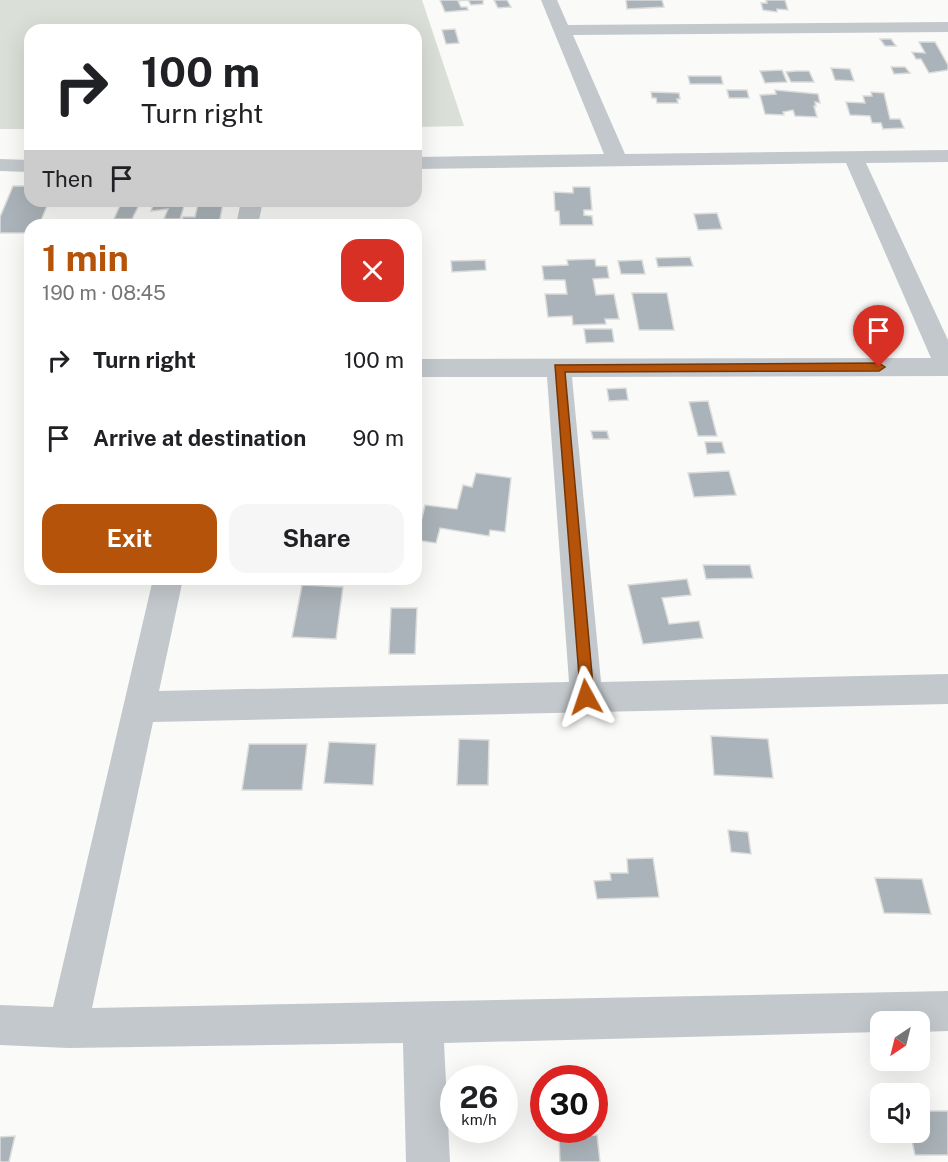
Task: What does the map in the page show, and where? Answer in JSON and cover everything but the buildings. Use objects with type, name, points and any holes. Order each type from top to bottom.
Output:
[{"type":"street","points":[[549,0],[564,30],[617,160]]},
{"type":"street","points":[[564,30],[948,27]]},
{"type":"street","points":[[422,368],[948,367],[853,156]]},
{"type":"street","points":[[422,163],[948,156]]},
{"type":"street","points":[[0,165],[24,165]]},
{"type":"street","points":[[559,368],[586,697]]},
{"type":"street","points":[[68,1028],[167,585]]},
{"type":"street","points":[[140,707],[948,689]]},
{"type":"street","points":[[0,1025],[68,1028],[423,1023],[948,1011]]},
{"type":"street","points":[[423,1023],[428,1162]]},
{"type":"shaded area","points":[[0,0],[422,0],[464,126],[422,127],[422,24],[24,24],[24,129],[0,129]]},
{"type":"route","points":[[586,697],[559,368],[879,367]]}]
